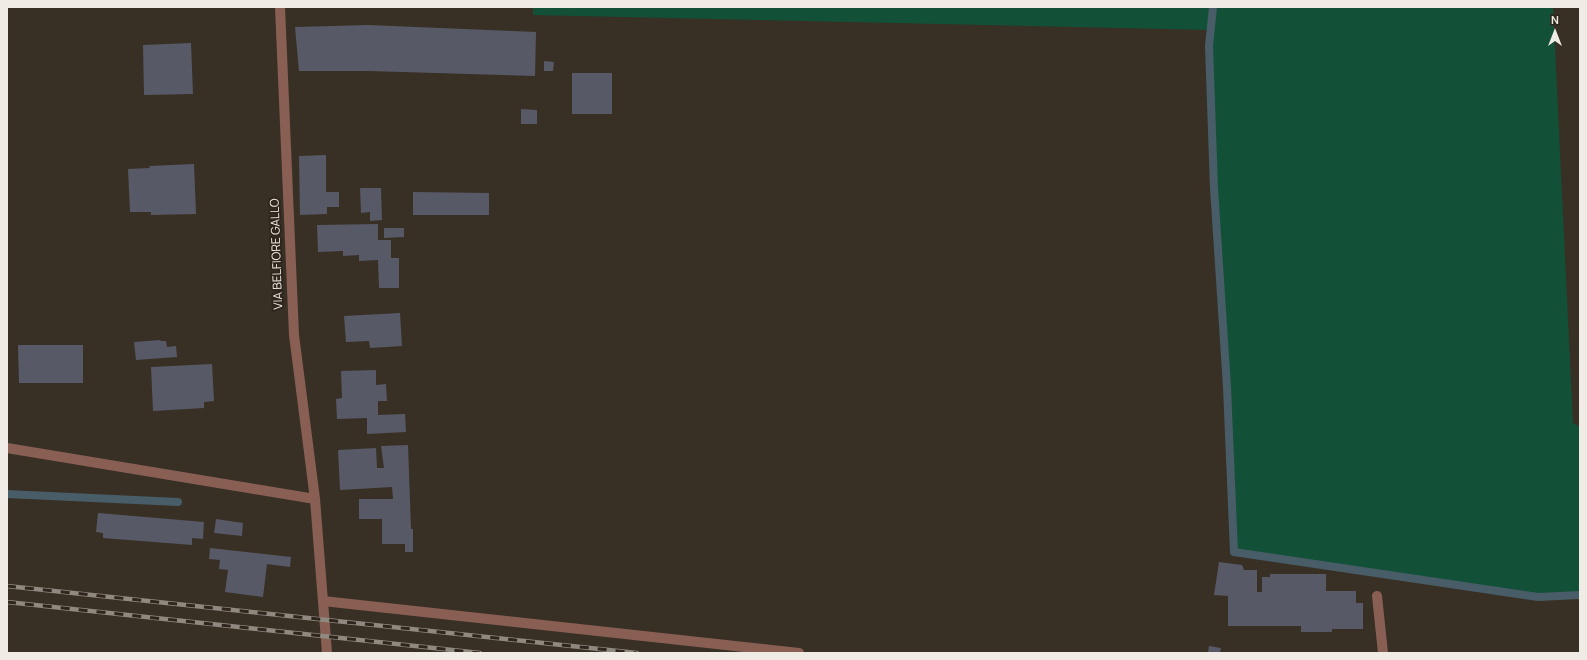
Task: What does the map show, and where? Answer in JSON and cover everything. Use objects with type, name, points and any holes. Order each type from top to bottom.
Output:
[{"type":"street","name":"VIA BELFIORE GALLO","points":[[280,7],[294,335],[315,499],[327,653]]},
{"type":"street","points":[[7,448],[315,499]]},
{"type":"street","points":[[1377,596],[1383,653]]},
{"type":"street","points":[[323,601],[799,653]]},
{"type":"green space","points":[[533,7],[1553,7],[1573,423],[1580,427],[1580,595],[1538,597],[1234,552],[1227,387],[1214,188],[1209,46],[1210,30],[533,15]]},
{"type":"building","points":[[368,25],[536,32],[535,76],[369,71],[299,71],[295,27]]},
{"type":"building","points":[[191,43],[193,94],[144,95],[143,45]]},
{"type":"building","points":[[544,61],[554,62],[553,71],[544,71]]},
{"type":"building","points":[[572,73],[612,73],[612,114],[572,114]]},
{"type":"building","points":[[521,109],[537,110],[537,124],[521,124]]},
{"type":"building","points":[[326,155],[326,192],[339,192],[339,207],[327,207],[327,214],[300,215],[299,156]]},
{"type":"building","points":[[194,164],[196,214],[151,215],[151,212],[130,212],[128,169],[150,168],[149,166]]},
{"type":"building","points":[[360,188],[381,188],[382,220],[370,221],[370,212],[361,213]]},
{"type":"building","points":[[413,192],[489,193],[489,215],[413,215]]},
{"type":"building","points":[[378,224],[378,240],[391,240],[391,258],[399,258],[399,288],[379,288],[378,260],[359,261],[359,255],[343,256],[343,251],[318,252],[317,225]]},
{"type":"building","points":[[384,228],[404,228],[404,237],[384,238]]},
{"type":"building","points":[[400,313],[402,346],[370,348],[369,341],[346,342],[344,316]]},
{"type":"building","points":[[166,341],[167,347],[176,346],[177,357],[136,360],[134,342]]},
{"type":"building","points":[[18,345],[83,345],[83,383],[19,383]]},
{"type":"building","points":[[212,364],[214,401],[204,402],[204,408],[153,411],[151,367]]},
{"type":"building","points":[[376,370],[376,385],[386,384],[387,401],[378,401],[378,415],[405,414],[406,432],[367,434],[367,418],[337,419],[336,399],[342,398],[341,371]]},
{"type":"building","points":[[408,445],[413,552],[405,552],[405,544],[382,544],[382,519],[359,519],[359,499],[393,499],[392,487],[340,490],[338,450],[376,448],[377,468],[384,468],[381,446]]},
{"type":"building","points":[[98,513],[204,522],[203,539],[192,538],[192,545],[103,538],[103,533],[96,532]]},
{"type":"building","points":[[216,519],[243,523],[242,536],[214,533]]},
{"type":"building","points":[[210,548],[291,557],[290,567],[267,564],[263,597],[225,592],[228,570],[219,569],[220,560],[209,559]]},
{"type":"building","points":[[1219,562],[1242,565],[1244,570],[1257,570],[1257,592],[1262,592],[1262,577],[1270,577],[1270,574],[1326,574],[1326,591],[1356,591],[1356,603],[1363,603],[1363,629],[1332,629],[1332,632],[1301,632],[1301,626],[1228,626],[1228,596],[1214,595]]},
{"type":"building","points":[[1209,646],[1221,648],[1220,653],[1208,653]]},
{"type":"waterway","points":[[1213,7],[1209,46],[1214,188],[1227,387],[1234,552],[1538,597],[1580,595]]},
{"type":"waterway","points":[[7,494],[178,502]]},
{"type":"railway","points":[[7,586],[637,653]]},
{"type":"railway","points":[[7,602],[480,653]]}]
